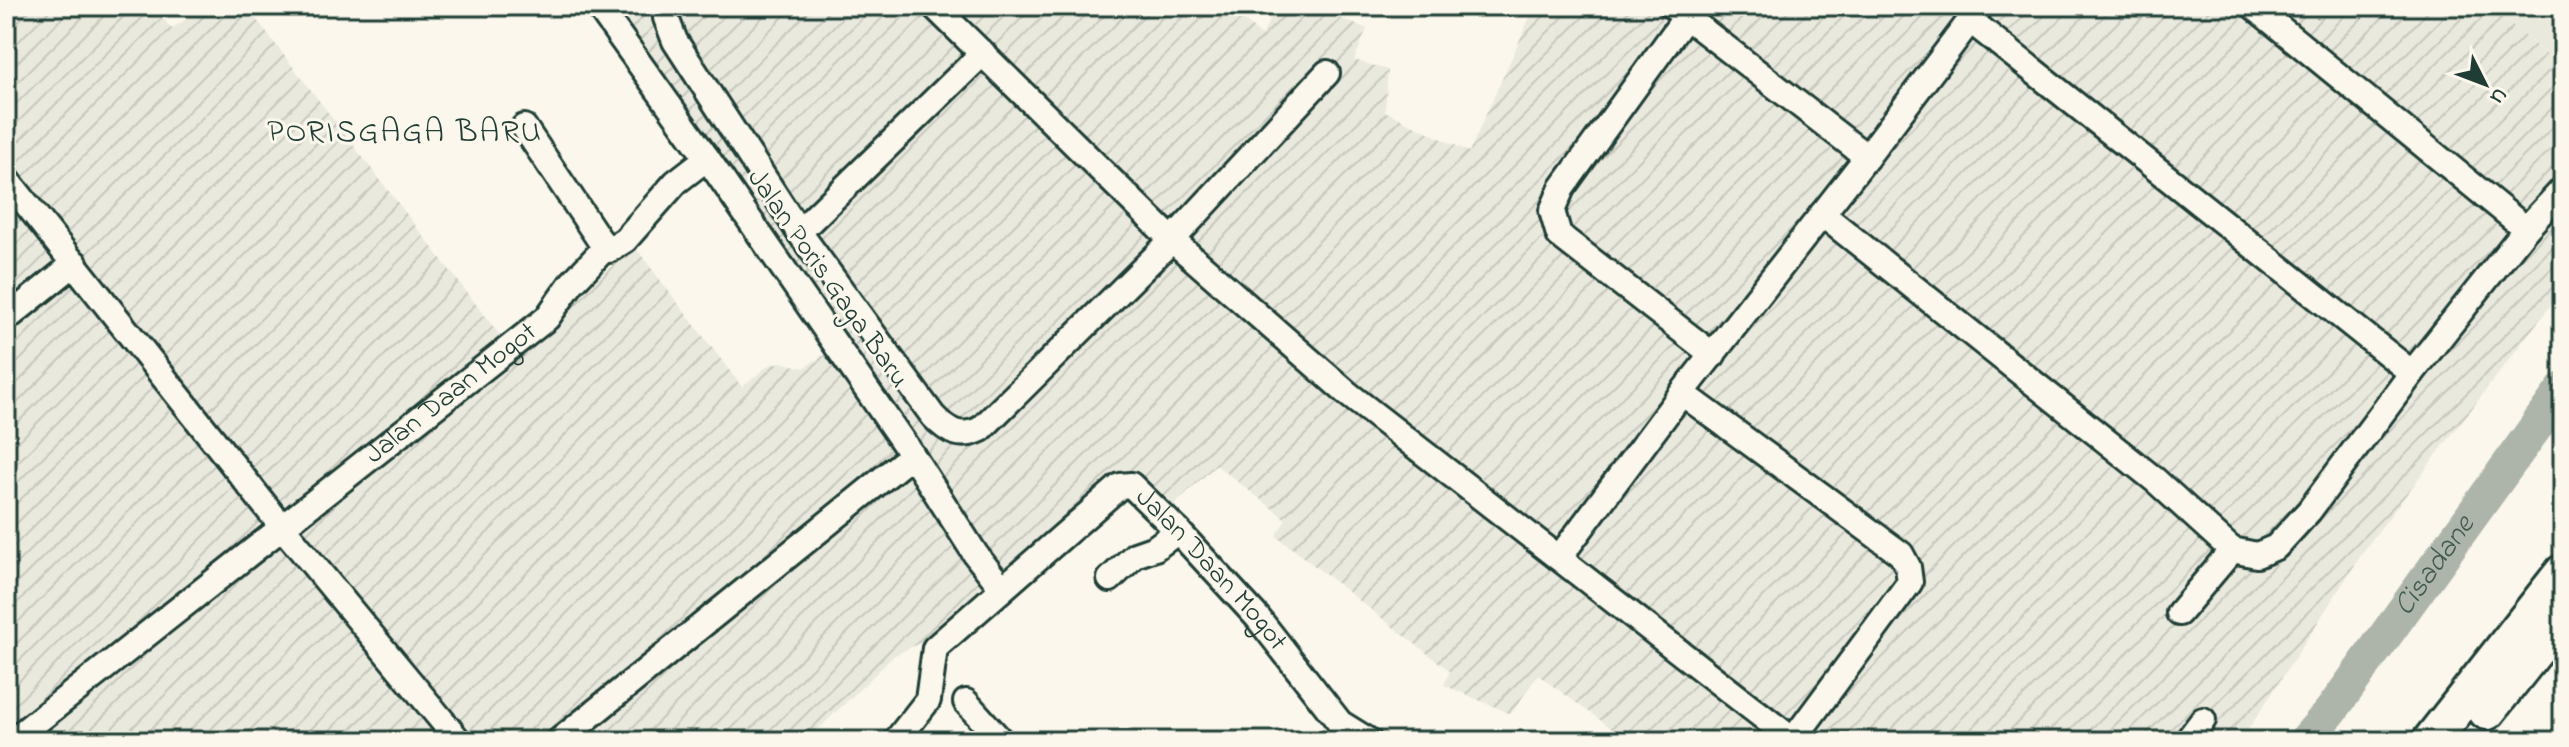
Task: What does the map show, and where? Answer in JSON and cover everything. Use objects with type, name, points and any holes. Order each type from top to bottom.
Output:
[{"type":"highway","points":[[2431,741],[2563,573]]},
{"type":"highway","points":[[2463,741],[2563,615]]},
{"type":"street","name":"Jalan Poris Gaga Baru","points":[[598,6],[707,158],[912,455],[976,555],[1002,588]]},
{"type":"street","points":[[667,6],[666,18],[675,41],[799,232],[933,416],[955,434],[970,435],[981,429],[1172,240],[1327,73]]},
{"type":"street","points":[[934,6],[1172,240],[1348,394],[1794,740],[1910,582],[1908,567],[1901,554],[1682,393]]},
{"type":"street","points":[[2253,6],[2526,229]]},
{"type":"street","points":[[1713,355],[1559,235],[1552,211],[1562,188],[1679,12],[1867,157]]},
{"type":"street","points":[[1559,558],[1682,393],[1976,13],[2412,373]]},
{"type":"street","points":[[799,232],[983,53]]},
{"type":"street","points":[[524,127],[606,247]]},
{"type":"street","name":"Jalan Daan Mogot","points":[[12,741],[547,318],[571,284],[606,247],[609,250],[620,245],[669,189],[707,158]]},
{"type":"street","points":[[6,178],[283,528],[459,741]]},
{"type":"street","points":[[1822,214],[2155,480],[2232,550],[2257,555],[2276,547],[2309,511],[2412,373],[2526,229],[2563,189]]},
{"type":"street","points":[[6,319],[75,263]]},
{"type":"street","points":[[559,741],[912,455]]},
{"type":"street","name":"Jalan Daan Mogot","points":[[896,741],[928,700],[935,648],[1120,486],[1131,485],[1258,618],[1340,723],[1369,741]]},
{"type":"street","points":[[1110,579],[1135,555],[1155,548],[1178,531]]},
{"type":"street","points":[[2179,613],[2232,550]]},
{"type":"street","points":[[966,702],[1001,741]]},
{"type":"street","points":[[2187,741],[2203,720]]},
{"type":"shaded area","points":[[6,6],[152,6],[172,29],[204,6],[246,6],[512,351],[635,247],[742,387],[769,365],[781,362],[804,368],[843,342],[615,6],[1227,6],[1262,36],[1276,6],[1309,6],[1367,29],[1354,60],[1388,70],[1385,111],[1469,152],[1535,6],[2489,6],[2563,69],[2563,289],[2367,546],[2241,741],[1629,741],[1538,675],[1511,714],[1444,685],[1450,671],[1276,536],[1286,519],[1216,465],[1165,513],[1134,477],[956,625],[895,655],[806,741],[6,741]]},
{"type":"shaded area","points":[[2489,6],[2563,6],[2563,69]]},
{"type":"waterway","name":"Cisadane","points":[[2305,741],[2331,711],[2563,389]]},
{"type":"district","name":"PORISGAGA BARU","points":[[405,133]]}]
